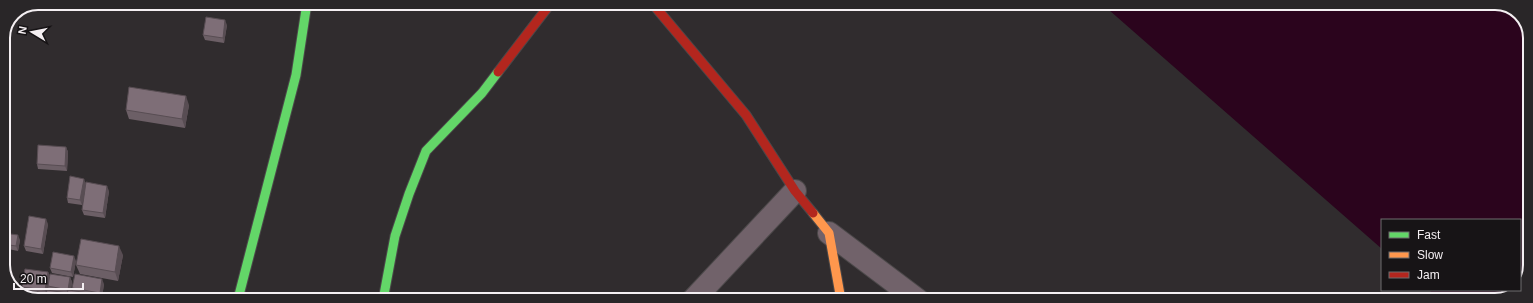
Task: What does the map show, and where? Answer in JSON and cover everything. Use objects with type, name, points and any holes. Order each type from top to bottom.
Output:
[{"type":"street","points":[[240,293],[296,75],[306,10]]},
{"type":"street","points":[[384,293],[396,236],[409,194],[426,151],[482,93],[546,10]]},
{"type":"street","points":[[658,10],[746,115],[795,191],[829,233],[909,293]]},
{"type":"street","points":[[700,293],[795,191]]},
{"type":"street","points":[[829,233],[841,293]]},
{"type":"shaded area","points":[[1109,10],[1495,10],[1506,12],[1512,16],[1521,27],[1523,36],[1523,265],[1521,276],[1521,219],[1381,219],[1381,248]]},
{"type":"shaded area","points":[[1430,291],[1504,291],[1498,293],[1433,293]]},
{"type":"building","points":[[206,17],[225,20],[223,38],[203,35]]},
{"type":"building","points":[[129,87],[186,96],[182,119],[126,110]]},
{"type":"building","points":[[38,145],[66,147],[65,166],[37,164]]},
{"type":"building","points":[[70,176],[84,179],[80,200],[67,198]]},
{"type":"building","points":[[86,182],[107,186],[103,213],[82,210]]},
{"type":"building","points":[[29,216],[46,219],[41,249],[24,246]]},
{"type":"building","points":[[10,234],[18,235],[16,246],[10,245]]},
{"type":"building","points":[[81,239],[119,246],[115,272],[76,265]]},
{"type":"building","points":[[53,252],[74,256],[71,272],[50,268]]},
{"type":"building","points":[[25,269],[48,272],[45,290],[22,287]]},
{"type":"building","points":[[50,274],[70,277],[68,290],[48,286]]},
{"type":"building","points":[[75,274],[102,279],[100,293],[72,288]]},
{"type":"building","points":[[25,289],[42,293],[33,292]]},
{"type":"building","points":[[47,290],[67,293],[46,293]]},
{"type":"building","points":[[68,290],[89,293],[67,293]]},
{"type":"traffic: fast","points":[[240,293],[296,75],[306,10]]},
{"type":"traffic: fast","points":[[384,293],[395,236],[409,194],[426,151],[482,93],[498,72]]},
{"type":"traffic: slow","points":[[813,213],[829,233],[840,293]]},
{"type":"traffic: jam","points":[[498,72],[546,10]]},
{"type":"traffic: jam","points":[[658,10],[746,115],[795,191],[813,213]]}]
